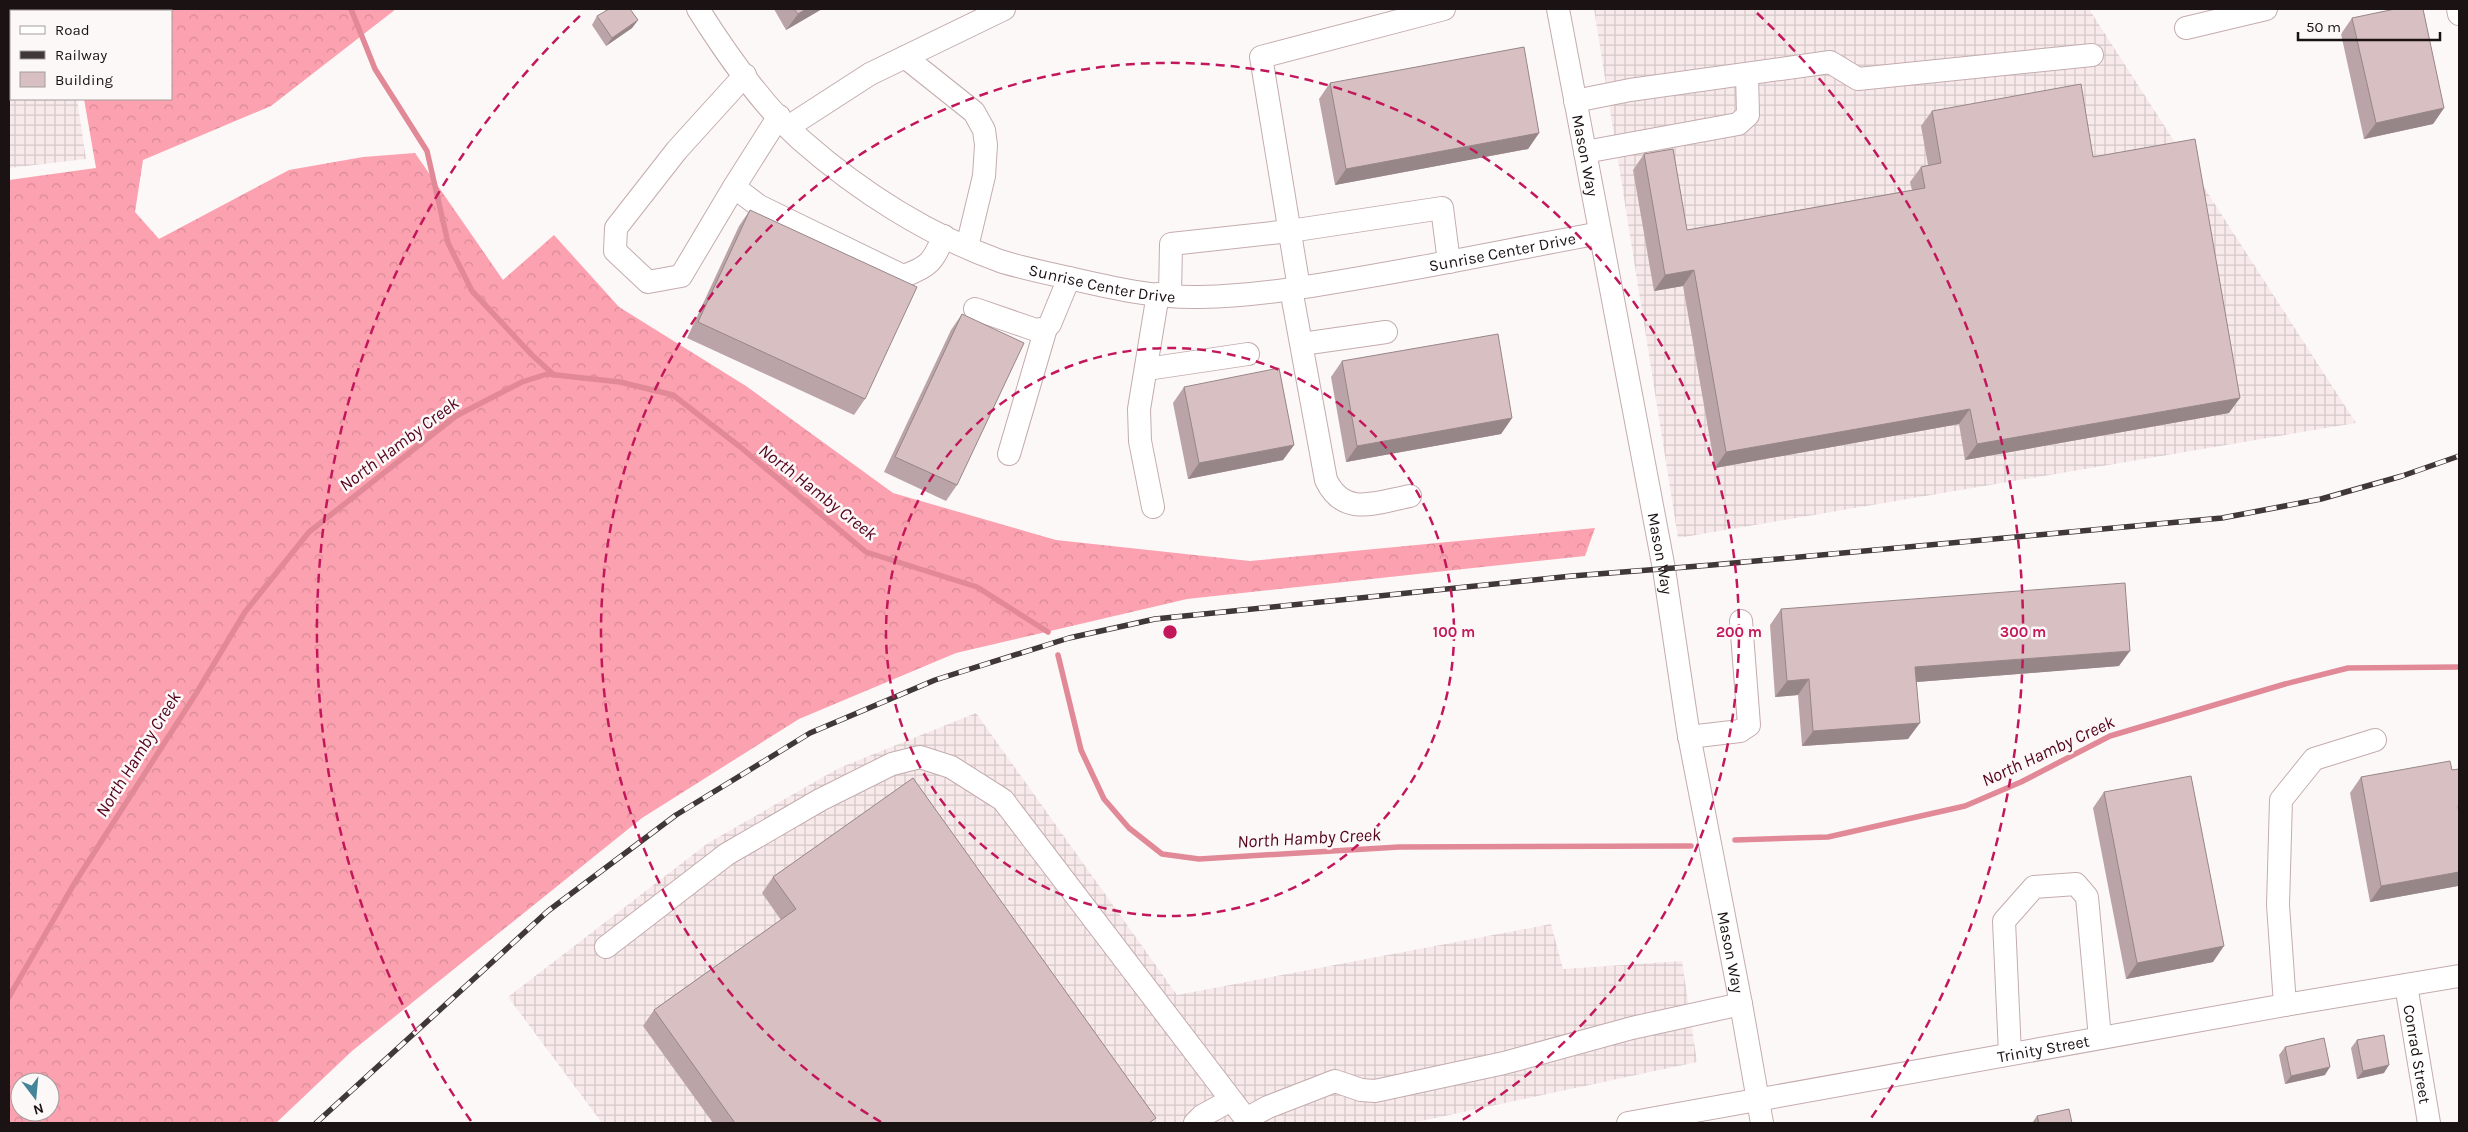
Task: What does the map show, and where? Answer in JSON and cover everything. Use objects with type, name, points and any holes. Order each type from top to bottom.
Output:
[{"type":"street","name":"Sunrise Center Drive","points":[[698,9],[745,75],[784,121],[800,139],[844,176],[893,208],[967,247],[1001,261],[1068,278],[1123,291],[1207,296],[1257,294],[1449,262],[1600,233]]},
{"type":"street","points":[[745,75],[678,150],[616,228],[615,251],[648,282],[681,276],[734,187],[784,121],[870,74],[1004,9]]},
{"type":"street","points":[[1410,496],[1358,506],[1347,503],[1332,493],[1326,480],[1302,344],[1290,231],[1261,57],[1444,9]]},
{"type":"street","name":"Mason Way","points":[[1558,9],[1664,569],[1689,737],[1762,1123]]},
{"type":"street","points":[[2199,20],[2266,9]]},
{"type":"street","points":[[2458,9],[2459,14]]},
{"type":"street","points":[[1576,101],[1630,90],[1830,62],[1858,78],[2092,55]]},
{"type":"street","points":[[905,58],[974,112],[984,130],[986,145],[984,176],[967,247]]},
{"type":"street","points":[[1585,152],[1738,124],[1748,115],[1747,74]]},
{"type":"street","points":[[734,187],[759,206],[903,276],[923,269],[934,258],[944,236]]},
{"type":"street","points":[[1153,507],[1140,441],[1139,409],[1146,369],[1164,294],[1171,244],[1290,231],[1442,208],[1449,262]]},
{"type":"street","points":[[1009,454],[1046,328],[1050,324],[1068,278]]},
{"type":"street","points":[[975,309],[1036,330],[1046,328]]},
{"type":"street","points":[[1302,344],[1386,332]]},
{"type":"street","points":[[1146,369],[1248,354]]},
{"type":"street","points":[[1689,737],[1740,731],[1749,725],[1741,621]]},
{"type":"street","points":[[2285,1005],[2278,904],[2281,800],[2314,758],[2375,740]]},
{"type":"street","points":[[606,947],[727,854],[820,800],[892,764],[920,758],[951,767],[1004,800],[1247,1121],[1268,1107],[1335,1081],[1361,1090],[1375,1091],[1504,1063],[1632,1028],[1741,1004]]},
{"type":"street","points":[[2010,1054],[2004,920],[2034,887],[2076,884],[2087,897],[2100,1038]]},
{"type":"street","name":"Trinity Street","points":[[1628,1123],[2285,1005],[2459,976]]},
{"type":"street","name":"Conrad Street","points":[[2406,985],[2429,1123]]},
{"type":"street","points":[[1194,1123],[1202,1116],[1231,1100]]},
{"type":"shaded area","points":[[9,9],[63,9],[10,10],[10,100],[77,100],[86,159],[9,168]]},
{"type":"shaded area","points":[[1594,9],[2089,9],[2356,423],[1678,538]]},
{"type":"shaded area","points":[[976,713],[1177,995],[1551,924],[1563,969],[1682,961],[1697,1062],[1412,1123],[602,1123],[508,997],[708,843],[839,768]]},
{"type":"green space","points":[[69,9],[396,9],[271,106],[143,160],[135,212],[159,239],[289,170],[363,157],[415,153],[503,280],[554,235],[619,307],[746,386],[893,493],[1056,540],[1250,561],[1595,528],[1585,556],[1187,599],[956,653],[799,719],[642,818],[352,1051],[276,1123],[9,1123],[9,180],[96,168],[84,100],[172,100],[172,10]]},
{"type":"building","points":[[609,9],[630,9],[638,20],[612,38],[597,16]]},
{"type":"building","points":[[794,9],[806,9],[798,14]]},
{"type":"building","points":[[2395,9],[2423,9],[2444,108],[2376,123],[2352,18]]},
{"type":"building","points":[[1524,47],[1539,133],[1346,169],[1330,83]]},
{"type":"building","points":[[2081,84],[2093,157],[2195,139],[2240,398],[1977,444],[1970,409],[1726,452],[1694,270],[1665,275],[1644,154],[1673,149],[1687,230],[1925,188],[1921,167],[1941,163],[1932,111]]},
{"type":"building","points":[[750,210],[917,287],[865,399],[698,322]]},
{"type":"building","points":[[962,314],[1024,343],[957,485],[895,457]]},
{"type":"building","points":[[1498,334],[1512,418],[1357,446],[1342,361]]},
{"type":"building","points":[[1279,368],[1294,445],[1199,463],[1184,387]]},
{"type":"building","points":[[2125,583],[2130,651],[1915,667],[1920,723],[1813,731],[1809,679],[1787,681],[1781,609]]},
{"type":"building","points":[[2450,761],[2452,770],[2459,769],[2459,872],[2381,886],[2361,777]]},
{"type":"building","points":[[2191,776],[2224,946],[2137,963],[2104,792]]},
{"type":"building","points":[[913,778],[1156,1118],[1149,1123],[735,1123],[654,1010],[796,909],[773,877]]},
{"type":"building","points":[[2384,1035],[2389,1065],[2363,1071],[2357,1040]]},
{"type":"building","points":[[2324,1038],[2330,1067],[2291,1076],[2285,1047]]},
{"type":"building","points":[[2069,1109],[2072,1123],[2039,1123],[2037,1116]]},
{"type":"waterway","points":[[351,9],[375,69],[427,151],[448,243],[472,291],[532,355],[554,375]]},
{"type":"waterway","name":"North Hamby Creek","points":[[9,997],[74,884],[197,692],[245,612],[309,532],[456,416],[522,382],[547,374],[620,382],[673,395],[739,446],[866,552],[977,587],[1048,632]]},
{"type":"waterway","name":"North Hamby Creek","points":[[1058,655],[1081,750],[1104,799],[1129,828],[1162,854],[1199,859],[1399,847],[1691,846]]},
{"type":"waterway","name":"North Hamby Creek","points":[[1735,840],[1828,837],[1965,806],[2021,782],[2110,736],[2285,684],[2348,668],[2459,667]]},
{"type":"railway","points":[[316,1123],[548,911],[676,815],[810,733],[935,680],[1069,638],[1155,619],[1572,576],[2222,518],[2321,499],[2402,476],[2459,456]]}]
